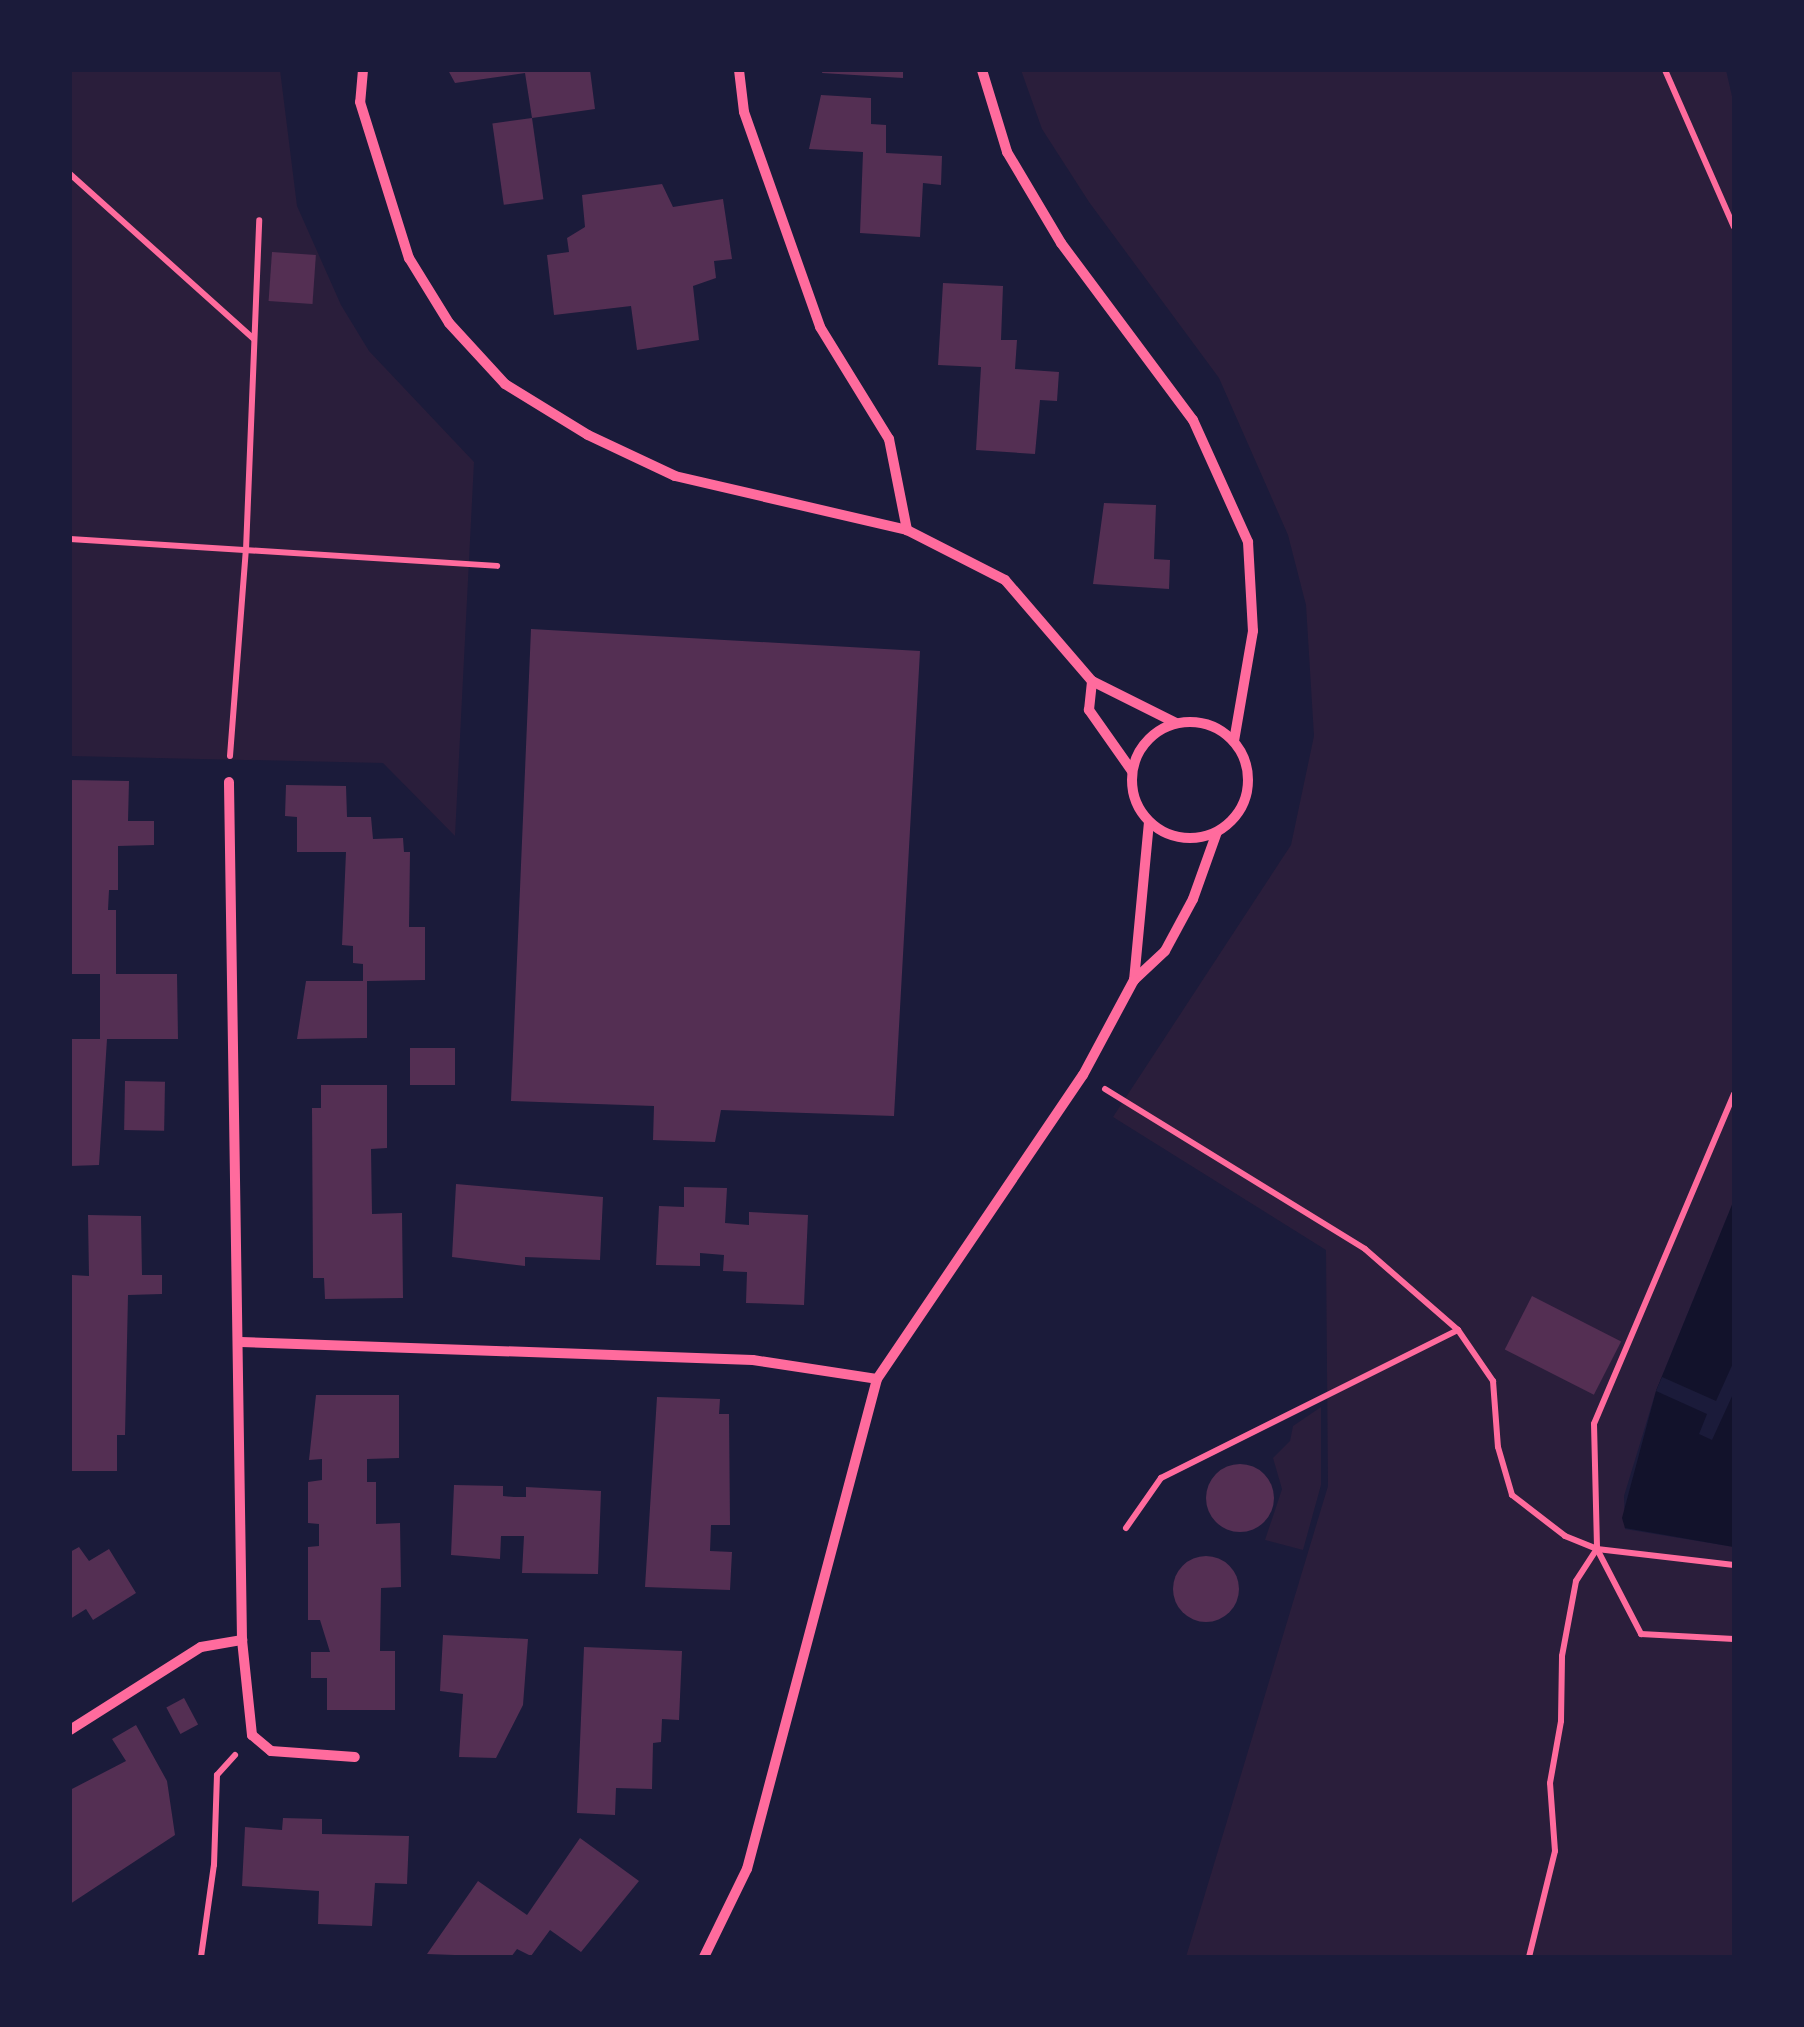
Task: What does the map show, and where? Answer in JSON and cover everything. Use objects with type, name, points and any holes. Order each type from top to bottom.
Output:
[{"type":"street","points":[[362,70],[360,102],[408,258],[449,323],[505,384],[588,436],[674,476],[907,530],[1005,580],[1092,681],[1176,723],[1208,726],[1234,742]]},
{"type":"street","points":[[739,70],[744,112],[820,327],[889,440],[907,530]]},
{"type":"street","points":[[704,1957],[747,1868],[876,1380],[1083,1075],[1134,980],[1165,952],[1193,899],[1217,832],[1243,806],[1248,786],[1234,742],[1253,631],[1248,542],[1193,420],[1062,243],[1007,152],[982,70]]},
{"type":"street","points":[[1092,681],[1089,710],[1132,771],[1139,809],[1150,822],[1180,838],[1217,832]]},
{"type":"street","points":[[1132,771],[1138,752],[1176,723]]},
{"type":"street","points":[[229,782],[242,1640],[252,1735],[271,1751],[355,1757]]},
{"type":"street","points":[[1134,980],[1150,822]]},
{"type":"street","points":[[240,1342],[754,1360],[876,1380]]},
{"type":"street","points":[[70,1730],[201,1646],[242,1640]]},
{"type":"path","points":[[1665,70],[1734,227]]},
{"type":"path","points":[[70,174],[255,340]]},
{"type":"path","points":[[229,782],[246,550],[259,220]]},
{"type":"path","points":[[70,539],[497,566]]},
{"type":"path","points":[[1083,1075],[1365,1250],[1458,1330],[1493,1381],[1498,1447],[1512,1495],[1565,1536],[1597,1549],[1734,1565]]},
{"type":"path","points":[[1734,1094],[1594,1424],[1597,1549],[1640,1634],[1734,1638]]},
{"type":"path","points":[[1126,1528],[1161,1478],[1458,1330]]},
{"type":"path","points":[[1529,1957],[1555,1851],[1550,1783],[1561,1721],[1562,1656],[1576,1581],[1597,1549]]},
{"type":"path","points":[[200,1957],[214,1864],[217,1775],[252,1735]]},
{"type":"shaded area","points":[[70,70],[280,70],[297,206],[341,305],[369,351],[474,462],[455,836],[383,763],[70,756]]},
{"type":"shaded area","points":[[1021,70],[1726,70],[1734,105],[1734,1200],[1656,1391],[1624,1496],[1625,1529],[1734,1547],[1734,1957],[1186,1957],[1328,1486],[1326,1250],[1113,1117],[1291,845],[1314,736],[1306,605],[1288,535],[1219,378],[1089,202],[1042,129]]},
{"type":"shaded area","points":[[1734,1200],[1734,1547],[1625,1528],[1622,1518],[1656,1391]]},
{"type":"shaded area","points":[[1321,1407],[1321,1485],[1303,1550],[1265,1540],[1282,1489],[1273,1458],[1290,1441],[1293,1426]]},
{"type":"pier","points":[[1734,1361],[1734,1392],[1712,1440],[1699,1434],[1707,1414],[1656,1391],[1662,1377],[1716,1401]]},
{"type":"building","points":[[448,70],[590,70],[595,109],[532,118],[525,73],[455,83]]},
{"type":"building","points":[[903,70],[903,78],[822,73]]},
{"type":"building","points":[[821,95],[871,98],[871,124],[886,125],[886,153],[942,156],[941,185],[923,183],[920,237],[860,233],[863,152],[809,149]]},
{"type":"building","points":[[532,118],[543,199],[504,205],[492,124]]},
{"type":"building","points":[[662,184],[673,207],[723,199],[732,259],[714,261],[716,278],[693,286],[699,340],[637,350],[631,306],[554,315],[547,255],[569,252],[567,238],[585,227],[582,195]]},
{"type":"building","points":[[272,252],[316,255],[312,304],[269,301]]},
{"type":"building","points":[[943,283],[1003,286],[1001,340],[1017,340],[1015,369],[1059,372],[1057,401],[1040,400],[1035,454],[976,450],[981,367],[938,365]]},
{"type":"building","points":[[1104,503],[1156,505],[1154,559],[1170,560],[1169,589],[1093,584]]},
{"type":"building","points":[[531,629],[920,651],[894,1116],[721,1110],[715,1142],[653,1140],[654,1106],[511,1101]]},
{"type":"building","points":[[70,780],[129,781],[128,821],[154,821],[154,845],[118,846],[118,890],[109,890],[108,910],[116,910],[116,974],[177,974],[178,1039],[107,1039],[99,1165],[70,1166],[70,1039],[100,1039],[100,974],[70,974]]},
{"type":"building","points":[[286,785],[346,786],[347,817],[371,817],[373,839],[403,838],[404,852],[410,852],[409,927],[425,927],[425,980],[367,981],[367,1038],[297,1039],[306,981],[363,981],[363,964],[353,963],[353,946],[342,945],[346,852],[297,852],[297,817],[285,816]]},
{"type":"building","points":[[410,1048],[455,1048],[455,1085],[410,1085]]},
{"type":"building","points":[[125,1081],[165,1082],[164,1131],[124,1130]]},
{"type":"building","points":[[321,1085],[387,1085],[387,1148],[371,1149],[372,1214],[402,1213],[403,1298],[325,1299],[324,1278],[313,1278],[312,1108],[321,1108]]},
{"type":"building","points":[[456,1184],[603,1197],[600,1260],[525,1257],[525,1266],[452,1257]]},
{"type":"building","points":[[684,1187],[727,1188],[725,1223],[749,1225],[749,1212],[808,1215],[804,1305],[746,1303],[747,1272],[723,1271],[724,1255],[700,1253],[700,1266],[656,1265],[659,1206],[684,1207]]},
{"type":"building","points":[[88,1215],[141,1216],[142,1275],[162,1275],[162,1294],[128,1295],[125,1435],[117,1435],[117,1471],[70,1471],[72,1275],[89,1276]]},
{"type":"building","points":[[1532,1296],[1621,1341],[1594,1395],[1505,1349]]},
{"type":"building","points":[[316,1395],[399,1395],[399,1458],[367,1459],[367,1482],[376,1482],[376,1524],[400,1523],[401,1587],[381,1588],[380,1651],[395,1651],[395,1710],[327,1710],[327,1678],[311,1678],[311,1652],[330,1652],[320,1620],[308,1620],[308,1547],[319,1546],[319,1524],[308,1523],[308,1482],[322,1480],[322,1459],[309,1460]]},
{"type":"building","points":[[657,1397],[720,1399],[719,1414],[729,1414],[730,1525],[711,1525],[710,1551],[732,1552],[730,1590],[645,1587]]},
{"type":"building","points":[[1240,1464],[1253,1466],[1264,1474],[1272,1485],[1272,1511],[1264,1522],[1253,1530],[1240,1532],[1227,1530],[1216,1522],[1208,1511],[1206,1498],[1208,1485],[1216,1474],[1227,1466]]},
{"type":"building","points":[[454,1485],[503,1486],[503,1496],[514,1497],[526,1497],[526,1487],[601,1491],[598,1574],[522,1573],[524,1536],[501,1536],[500,1559],[451,1555]]},
{"type":"building","points":[[79,1547],[89,1561],[109,1549],[136,1593],[93,1620],[86,1609],[70,1619],[70,1552]]},
{"type":"building","points":[[1206,1556],[1219,1558],[1229,1566],[1237,1576],[1237,1602],[1229,1612],[1219,1620],[1206,1622],[1193,1620],[1183,1612],[1175,1602],[1173,1589],[1175,1576],[1183,1566],[1193,1558]]},
{"type":"building","points":[[443,1635],[528,1639],[523,1705],[496,1758],[459,1757],[463,1694],[440,1691]]},
{"type":"building","points":[[584,1647],[682,1651],[679,1720],[662,1719],[661,1742],[653,1743],[652,1789],[616,1788],[615,1815],[577,1813]]},
{"type":"building","points":[[184,1698],[198,1724],[180,1734],[166,1707]]},
{"type":"building","points":[[136,1725],[167,1781],[175,1835],[70,1904],[70,1790],[126,1761],[112,1739]]},
{"type":"building","points":[[283,1818],[322,1819],[322,1834],[409,1836],[407,1884],[375,1883],[372,1926],[318,1924],[319,1891],[242,1886],[245,1827],[282,1830]]},
{"type":"building","points":[[580,1838],[639,1881],[581,1952],[550,1930],[531,1956],[517,1949],[511,1957],[427,1954],[478,1881],[527,1915]]}]
